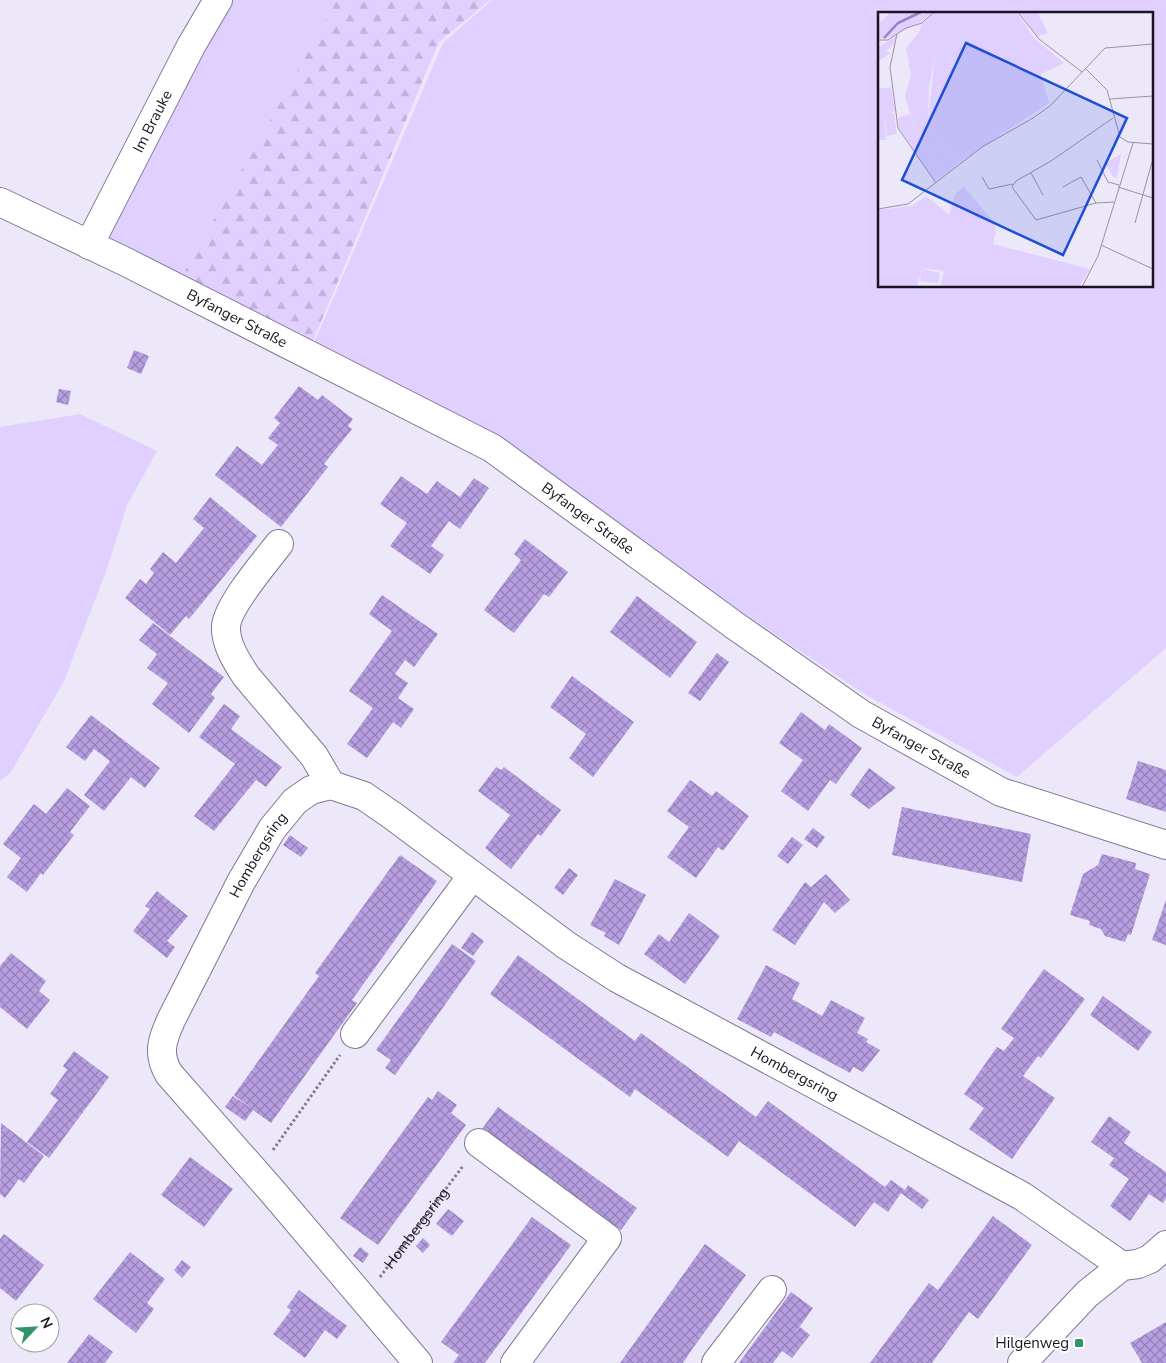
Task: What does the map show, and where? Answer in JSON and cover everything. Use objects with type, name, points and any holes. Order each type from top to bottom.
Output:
[{"type":"street","name":"Im Brauke","points":[[89,245],[191,46],[218,0]]},
{"type":"street","name":"Byfanger Straße","points":[[0,202],[492,448],[734,625],[861,714],[1001,792],[1166,845]]},
{"type":"street","points":[[279,544],[230,612],[226,625],[227,635],[237,662],[246,676],[314,756],[331,785]]},
{"type":"street","name":"Hombergsring","points":[[418,1363],[257,1173],[169,1074],[163,1064],[161,1051],[162,1038],[241,882],[272,829],[286,809],[302,794],[331,785],[364,796],[566,945],[617,978],[1022,1196],[1122,1266]]},
{"type":"street","points":[[355,1034],[472,876]]},
{"type":"street","points":[[479,1144],[607,1238],[515,1363]]},
{"type":"street","points":[[1022,1363],[1087,1294],[1122,1266],[1138,1264],[1150,1259],[1166,1245]]},
{"type":"street","points":[[716,1363],[772,1290]]},
{"type":"path","points":[[257,1173],[355,1034]]},
{"type":"path","name":"Hombergsring","points":[[363,1299],[479,1144]]},
{"type":"green space","points":[[226,0],[337,0],[182,276],[101,236]]},
{"type":"green space","points":[[337,0],[490,0],[439,42],[312,343],[182,276]]},
{"type":"green space","points":[[492,0],[1166,0],[1166,648],[1017,777],[866,695],[740,611],[498,437],[314,343],[443,43]]},
{"type":"green space","points":[[80,414],[157,451],[127,505],[108,566],[64,681],[11,772],[0,781],[0,427]]},
{"type":"building","points":[[134,350],[149,356],[141,374],[127,368]]},
{"type":"building","points":[[299,386],[318,400],[322,395],[353,419],[348,426],[352,429],[324,464],[328,467],[281,527],[215,475],[237,446],[262,465],[278,445],[268,438],[280,423],[274,418]]},
{"type":"building","points":[[59,389],[71,391],[68,405],[56,402]]},
{"type":"building","points":[[401,476],[427,494],[437,481],[460,497],[474,478],[489,488],[460,529],[449,521],[431,546],[444,555],[430,574],[390,546],[407,523],[380,504]]},
{"type":"building","points":[[210,497],[257,536],[189,619],[186,616],[170,635],[125,598],[140,579],[146,584],[154,573],[150,569],[163,552],[176,563],[204,528],[193,519]]},
{"type":"building","points":[[525,539],[568,572],[549,597],[544,594],[514,633],[484,610],[521,560],[514,554]]},
{"type":"building","points":[[382,595],[438,634],[414,667],[405,660],[395,674],[408,683],[398,698],[414,709],[401,728],[393,722],[367,758],[347,744],[373,708],[349,691],[392,631],[369,614]]},
{"type":"building","points":[[637,596],[697,642],[670,678],[610,632]]},
{"type":"building","points":[[153,623],[224,677],[211,694],[215,698],[189,733],[152,704],[168,683],[147,668],[157,654],[139,640]]},
{"type":"building","points":[[717,653],[729,662],[700,701],[688,693]]},
{"type":"building","points":[[572,676],[634,722],[593,777],[569,758],[586,734],[550,707]]},
{"type":"building","points":[[224,704],[240,716],[231,729],[282,767],[266,787],[256,780],[214,831],[194,816],[235,764],[199,737]]},
{"type":"building","points":[[801,712],[825,730],[829,724],[862,748],[836,784],[830,780],[808,811],[781,791],[803,760],[779,743]]},
{"type":"building","points":[[91,715],[160,768],[145,788],[131,777],[104,811],[84,795],[110,761],[94,749],[85,761],[66,747]]},
{"type":"building","points":[[1138,761],[1166,770],[1166,812],[1126,799]]},
{"type":"building","points":[[496,767],[501,770],[504,767],[561,810],[541,836],[538,834],[511,869],[485,848],[510,815],[478,791]]},
{"type":"building","points":[[869,768],[896,788],[869,809],[850,795]]},
{"type":"building","points":[[690,780],[712,796],[716,791],[749,816],[723,851],[718,847],[696,878],[667,857],[689,827],[667,811]]},
{"type":"building","points":[[67,788],[90,806],[70,832],[74,835],[43,875],[41,873],[27,892],[7,877],[21,858],[3,844],[34,804],[46,814]]},
{"type":"building","points":[[902,807],[1031,834],[1022,882],[892,855]]},
{"type":"building","points":[[813,828],[825,837],[817,848],[804,839]]},
{"type":"building","points":[[290,835],[308,848],[301,857],[283,845]]},
{"type":"building","points":[[792,837],[803,845],[788,864],[777,856]]},
{"type":"building","points":[[1102,854],[1136,863],[1135,869],[1150,874],[1131,935],[1128,934],[1125,942],[1105,936],[1101,929],[1089,925],[1090,921],[1070,915],[1083,874],[1098,865]]},
{"type":"building","points":[[400,855],[437,881],[352,1000],[357,1003],[271,1123],[253,1110],[245,1121],[225,1107],[233,1096],[251,1108],[234,1095],[319,976],[315,973]]},
{"type":"building","points":[[569,868],[578,875],[563,895],[554,888]]},
{"type":"building","points":[[826,874],[850,900],[835,913],[824,902],[795,945],[772,930],[805,882],[811,887]]},
{"type":"building","points":[[615,879],[646,895],[619,945],[604,936],[606,933],[590,925]]},
{"type":"building","points":[[157,891],[188,916],[167,941],[175,947],[167,958],[133,931],[150,909],[145,906]]},
{"type":"building","points":[[1166,900],[1166,945],[1152,940]]},
{"type":"building","points":[[689,913],[720,936],[685,984],[644,954],[659,934],[669,942]]},
{"type":"building","points":[[472,932],[484,941],[473,956],[461,948]]},
{"type":"building","points":[[452,944],[476,961],[395,1075],[385,1068],[391,1060],[376,1050]]},
{"type":"building","points":[[11,953],[46,981],[39,991],[50,1000],[27,1029],[0,1007],[0,966]]},
{"type":"building","points":[[518,955],[635,1041],[641,1033],[756,1117],[768,1101],[885,1187],[891,1180],[905,1190],[908,1185],[929,1200],[922,1209],[901,1193],[888,1212],[874,1202],[855,1227],[739,1141],[728,1157],[635,1089],[630,1097],[490,994]]},
{"type":"building","points":[[766,965],[800,983],[792,999],[822,1016],[831,1000],[865,1018],[857,1033],[868,1039],[866,1042],[880,1050],[863,1072],[853,1067],[850,1073],[774,1032],[771,1037],[737,1019]]},
{"type":"building","points":[[1044,969],[1085,999],[1041,1058],[1038,1056],[1023,1076],[1055,1098],[1012,1159],[969,1129],[984,1108],[964,1094],[997,1047],[1004,1051],[1014,1038],[1001,1029]]},
{"type":"building","points":[[1103,996],[1152,1032],[1138,1051],[1090,1015]]},
{"type":"building","points":[[74,1051],[109,1077],[49,1158],[27,1142],[58,1100],[50,1094],[67,1070],[63,1066]]},
{"type":"building","points":[[438,1091],[457,1105],[451,1113],[466,1125],[378,1245],[340,1218],[428,1097],[432,1100]]},
{"type":"building","points":[[498,1107],[637,1208],[621,1230],[482,1129]]},
{"type":"building","points":[[1109,1116],[1131,1132],[1124,1143],[1166,1172],[1166,1198],[1163,1203],[1149,1194],[1130,1221],[1110,1206],[1129,1179],[1109,1165],[1114,1158],[1091,1142]]},
{"type":"building","points":[[1,1123],[44,1156],[24,1183],[19,1179],[5,1198],[0,1194]]},
{"type":"building","points":[[190,1157],[233,1189],[204,1227],[161,1195]]},
{"type":"building","points":[[448,1209],[464,1221],[452,1236],[436,1224]]},
{"type":"building","points":[[993,1216],[1032,1245],[978,1319],[969,1312],[932,1363],[870,1363],[929,1283],[938,1290]]},
{"type":"building","points":[[532,1217],[571,1245],[485,1363],[453,1363],[459,1355],[441,1342]]},
{"type":"building","points":[[4,1234],[44,1265],[16,1301],[0,1288],[0,1239]]},
{"type":"building","points":[[423,1238],[430,1245],[423,1253],[416,1246]]},
{"type":"building","points":[[705,1244],[746,1275],[683,1363],[620,1363]]},
{"type":"building","points":[[360,1247],[369,1254],[363,1263],[353,1256]]},
{"type":"building","points":[[130,1252],[165,1279],[147,1303],[154,1309],[136,1333],[93,1299]]},
{"type":"building","points":[[182,1260],[191,1267],[182,1278],[174,1270]]},
{"type":"building","points":[[299,1290],[347,1326],[337,1339],[325,1330],[305,1358],[273,1334],[291,1310],[287,1307]]},
{"type":"building","points":[[791,1292],[813,1308],[793,1336],[800,1327],[810,1335],[792,1358],[782,1351],[773,1363],[739,1363]]},
{"type":"building","points":[[1166,1322],[1166,1363],[1142,1363],[1130,1343]]},
{"type":"building","points":[[89,1334],[113,1352],[105,1363],[67,1363]]},
{"type":"place","name":"Hilgenweg","points":[[1079,1343]]}]
